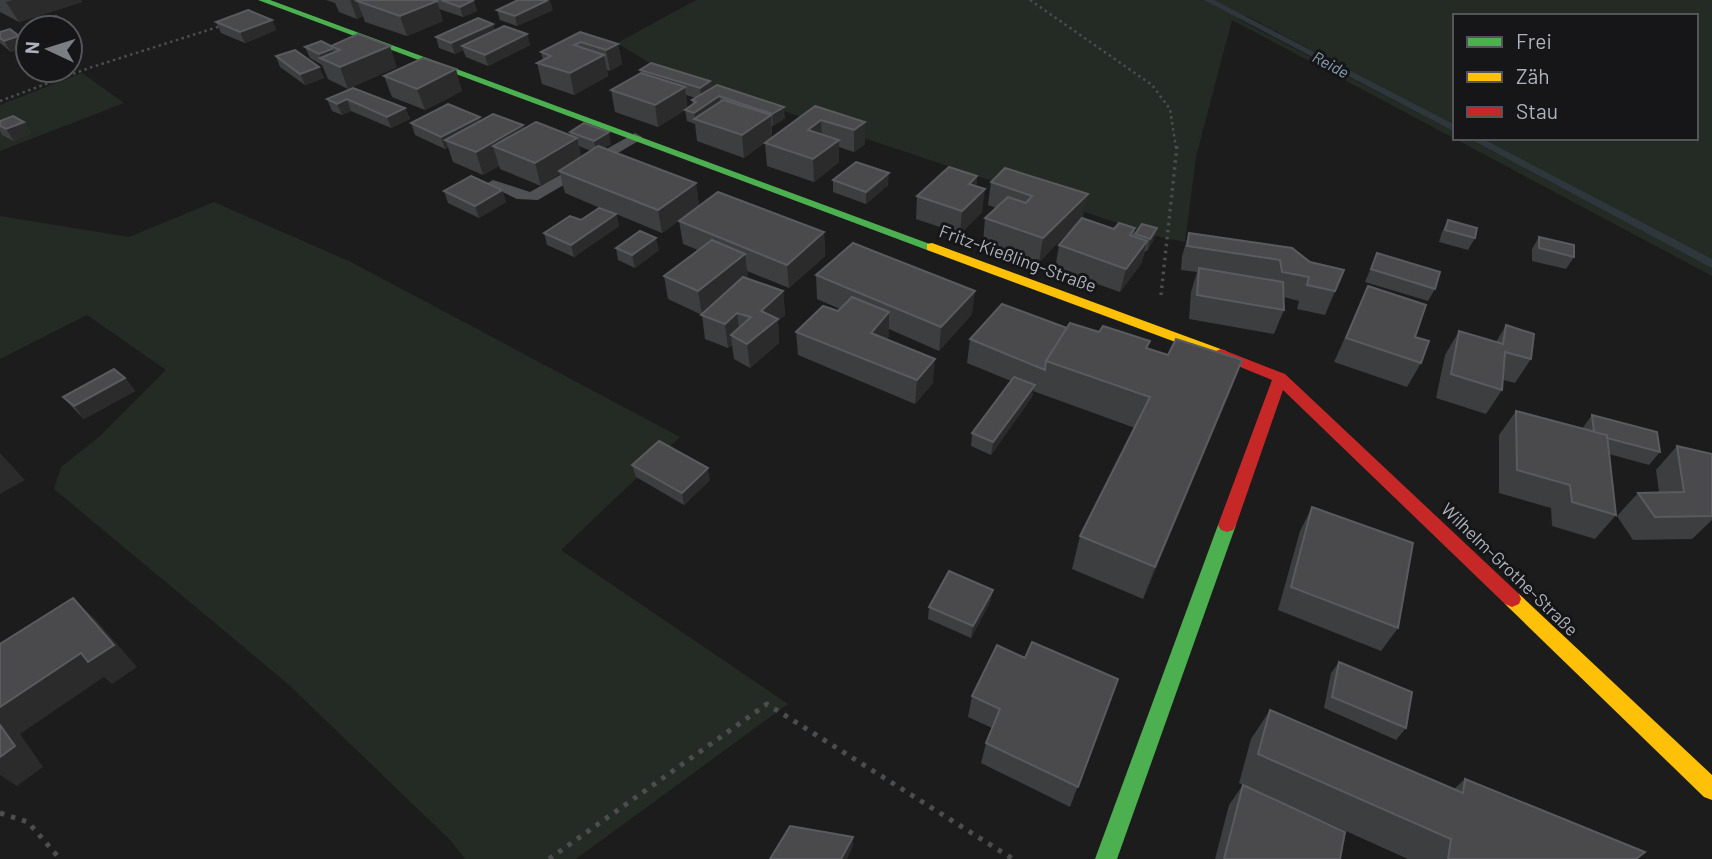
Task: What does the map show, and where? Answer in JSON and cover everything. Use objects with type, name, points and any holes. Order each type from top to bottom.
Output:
[{"type":"street","name":"Fritz-Kießling-Straße","points":[[268,1],[1260,368],[1280,378]]},
{"type":"street","name":"Wilhelm-Grothe-Straße","points":[[1280,378],[1712,790]]},
{"type":"street","points":[[1106,859],[1280,378]]},
{"type":"lane","points":[[493,184],[522,196],[533,197],[635,137]]},
{"type":"path","points":[[1030,0],[1152,85],[1173,116],[1177,142],[1167,225],[1165,282],[1152,328]]},
{"type":"path","points":[[0,102],[89,68],[230,23]]},
{"type":"path","points":[[549,859],[766,704],[1013,859]]},
{"type":"path","points":[[0,813],[28,822],[60,859]]},
{"type":"shaded area","points":[[696,0],[1712,0],[1712,260],[1483,140],[1698,140],[1698,14],[1453,14],[1453,125],[1247,16],[1238,19],[1453,131],[1453,138],[1232,20],[1196,157],[1185,242],[1156,236],[661,70],[617,43]]},
{"type":"shaded area","points":[[84,74],[124,103],[0,151],[0,105],[54,84],[84,84]]},
{"type":"shaded area","points":[[1457,140],[1471,140],[1712,267],[1712,276]]},
{"type":"shaded area","points":[[214,202],[353,263],[680,437],[561,550],[788,704],[576,859],[465,859],[451,841],[288,684],[54,489],[61,467],[100,436],[166,370],[87,315],[0,359],[0,216],[129,237]]},
{"type":"building","points":[[441,0],[474,0],[460,7]]},
{"type":"building","points":[[518,0],[548,0],[515,16],[497,10]]},
{"type":"building","points":[[357,1],[437,1],[400,16]]},
{"type":"building","points":[[248,10],[272,20],[240,32],[216,22]]},
{"type":"building","points":[[478,18],[493,24],[451,43],[436,37]]},
{"type":"building","points":[[504,26],[527,34],[485,55],[462,46]]},
{"type":"building","points":[[10,29],[14,32],[14,38],[4,41],[0,38],[0,32]]},
{"type":"building","points":[[580,32],[618,44],[606,50],[581,42],[574,45],[604,55],[570,73],[537,63],[551,56],[541,52]]},
{"type":"building","points":[[358,34],[390,46],[340,67],[320,58],[340,50],[331,46]]},
{"type":"building","points":[[321,41],[332,49],[319,54],[305,47]]},
{"type":"building","points":[[295,50],[319,67],[300,74],[276,56]]},
{"type":"building","points":[[423,58],[456,69],[417,89],[384,76]]},
{"type":"building","points":[[651,63],[710,81],[700,88],[640,70]]},
{"type":"building","points":[[641,73],[685,87],[655,105],[611,90]]},
{"type":"building","points":[[717,85],[784,107],[772,114],[719,96],[694,113],[685,110],[696,102],[692,100]]},
{"type":"building","points":[[353,88],[405,108],[387,117],[347,99],[337,104],[327,99]]},
{"type":"building","points":[[723,100],[771,115],[742,135],[694,119]]},
{"type":"building","points":[[448,104],[480,117],[441,137],[411,123]]},
{"type":"building","points":[[815,106],[865,122],[854,130],[821,120],[808,130],[839,140],[813,159],[765,143]]},
{"type":"building","points":[[493,114],[523,125],[476,152],[445,140]]},
{"type":"building","points":[[13,116],[24,122],[6,129],[0,126],[0,121]]},
{"type":"building","points":[[536,122],[577,138],[535,163],[493,146]]},
{"type":"building","points":[[584,123],[609,132],[594,141],[570,132]]},
{"type":"building","points":[[598,146],[696,183],[658,210],[559,171]]},
{"type":"building","points":[[856,162],[889,173],[866,192],[833,180]]},
{"type":"building","points":[[949,167],[977,176],[969,184],[985,189],[962,211],[917,196]]},
{"type":"building","points":[[1005,168],[1088,194],[1043,238],[985,218],[1008,197],[1026,203],[1032,196],[991,182]]},
{"type":"building","points":[[471,176],[502,190],[475,206],[444,191]]},
{"type":"building","points":[[718,192],[824,232],[787,265],[679,221]]},
{"type":"building","points":[[599,208],[616,214],[571,245],[544,233],[570,216],[581,220]]},
{"type":"building","points":[[1082,218],[1114,229],[1119,223],[1135,228],[1130,235],[1147,241],[1126,269],[1059,245]]},
{"type":"building","points":[[1448,220],[1477,228],[1475,238],[1445,230]]},
{"type":"building","points":[[1142,224],[1157,228],[1150,239],[1135,234]]},
{"type":"building","points":[[640,231],[656,238],[632,255],[616,248]]},
{"type":"building","points":[[1189,233],[1292,248],[1310,262],[1344,270],[1335,291],[1307,285],[1309,277],[1282,272],[1280,260],[1187,246]]},
{"type":"building","points":[[1539,237],[1574,245],[1574,257],[1539,248]]},
{"type":"building","points":[[712,240],[745,254],[698,291],[664,276]]},
{"type":"building","points":[[853,243],[975,291],[941,327],[816,275]]},
{"type":"building","points":[[1377,253],[1440,272],[1435,289],[1371,269]]},
{"type":"building","points":[[1199,268],[1283,282],[1284,310],[1197,295]]},
{"type":"building","points":[[743,277],[783,291],[761,311],[778,319],[747,344],[731,335],[751,317],[737,313],[725,324],[701,315]]},
{"type":"building","points":[[1368,286],[1426,305],[1415,337],[1429,341],[1421,363],[1346,338]]},
{"type":"building","points":[[852,297],[889,312],[871,333],[935,359],[917,380],[796,332],[823,306],[838,311]]},
{"type":"building","points":[[1002,304],[1067,328],[1046,361],[1045,370],[970,339]]},
{"type":"building","points":[[1070,323],[1099,332],[1103,326],[1150,341],[1146,348],[1168,355],[1176,339],[1242,360],[1155,567],[1080,536],[1150,397],[1046,361]]},
{"type":"building","points":[[1506,325],[1534,334],[1531,359],[1505,352],[1502,390],[1451,374],[1459,331],[1503,344]]},
{"type":"building","points":[[114,369],[125,378],[74,406],[63,397]]},
{"type":"building","points":[[1014,377],[1035,385],[993,442],[972,433]]},
{"type":"building","points":[[1516,411],[1607,435],[1616,515],[1572,502],[1570,485],[1517,470]]},
{"type":"building","points":[[1592,415],[1657,432],[1660,452],[1594,432]]},
{"type":"building","points":[[659,441],[708,468],[682,493],[632,465]]},
{"type":"building","points":[[1677,446],[1712,454],[1712,516],[1655,517],[1638,493],[1684,492]]},
{"type":"building","points":[[1312,507],[1413,543],[1398,628],[1291,587]]},
{"type":"building","points":[[949,571],[993,590],[973,626],[929,607]]},
{"type":"building","points":[[73,598],[114,645],[88,662],[81,653],[0,707],[0,644]]},
{"type":"building","points":[[1032,642],[1118,679],[1078,787],[986,743],[1000,709],[972,696],[997,645],[1025,658]]},
{"type":"building","points":[[1339,662],[1412,692],[1406,728],[1332,697]]},
{"type":"building","points":[[1270,710],[1463,793],[1465,779],[1645,852],[1636,859],[1448,859],[1451,839],[1258,754]]},
{"type":"building","points":[[0,725],[15,746],[0,757]]},
{"type":"building","points":[[1243,785],[1345,832],[1340,859],[1224,859]]},
{"type":"building","points":[[790,826],[853,837],[841,859],[770,859]]},
{"type":"waterway","name":"Reide","points":[[1208,0],[1453,128]]},
{"type":"waterway","name":"Reide","points":[[1477,140],[1712,264]]},
{"type":"traffic: fast","points":[[262,0],[932,247]]},
{"type":"traffic: fast","points":[[1106,859],[1227,525]]},
{"type":"traffic: slow","points":[[932,247],[1221,354]]},
{"type":"traffic: slow","points":[[1512,599],[1712,790]]},
{"type":"traffic: jam","points":[[1221,354],[1280,378],[1512,599]]},
{"type":"traffic: jam","points":[[1227,525],[1280,378]]}]
